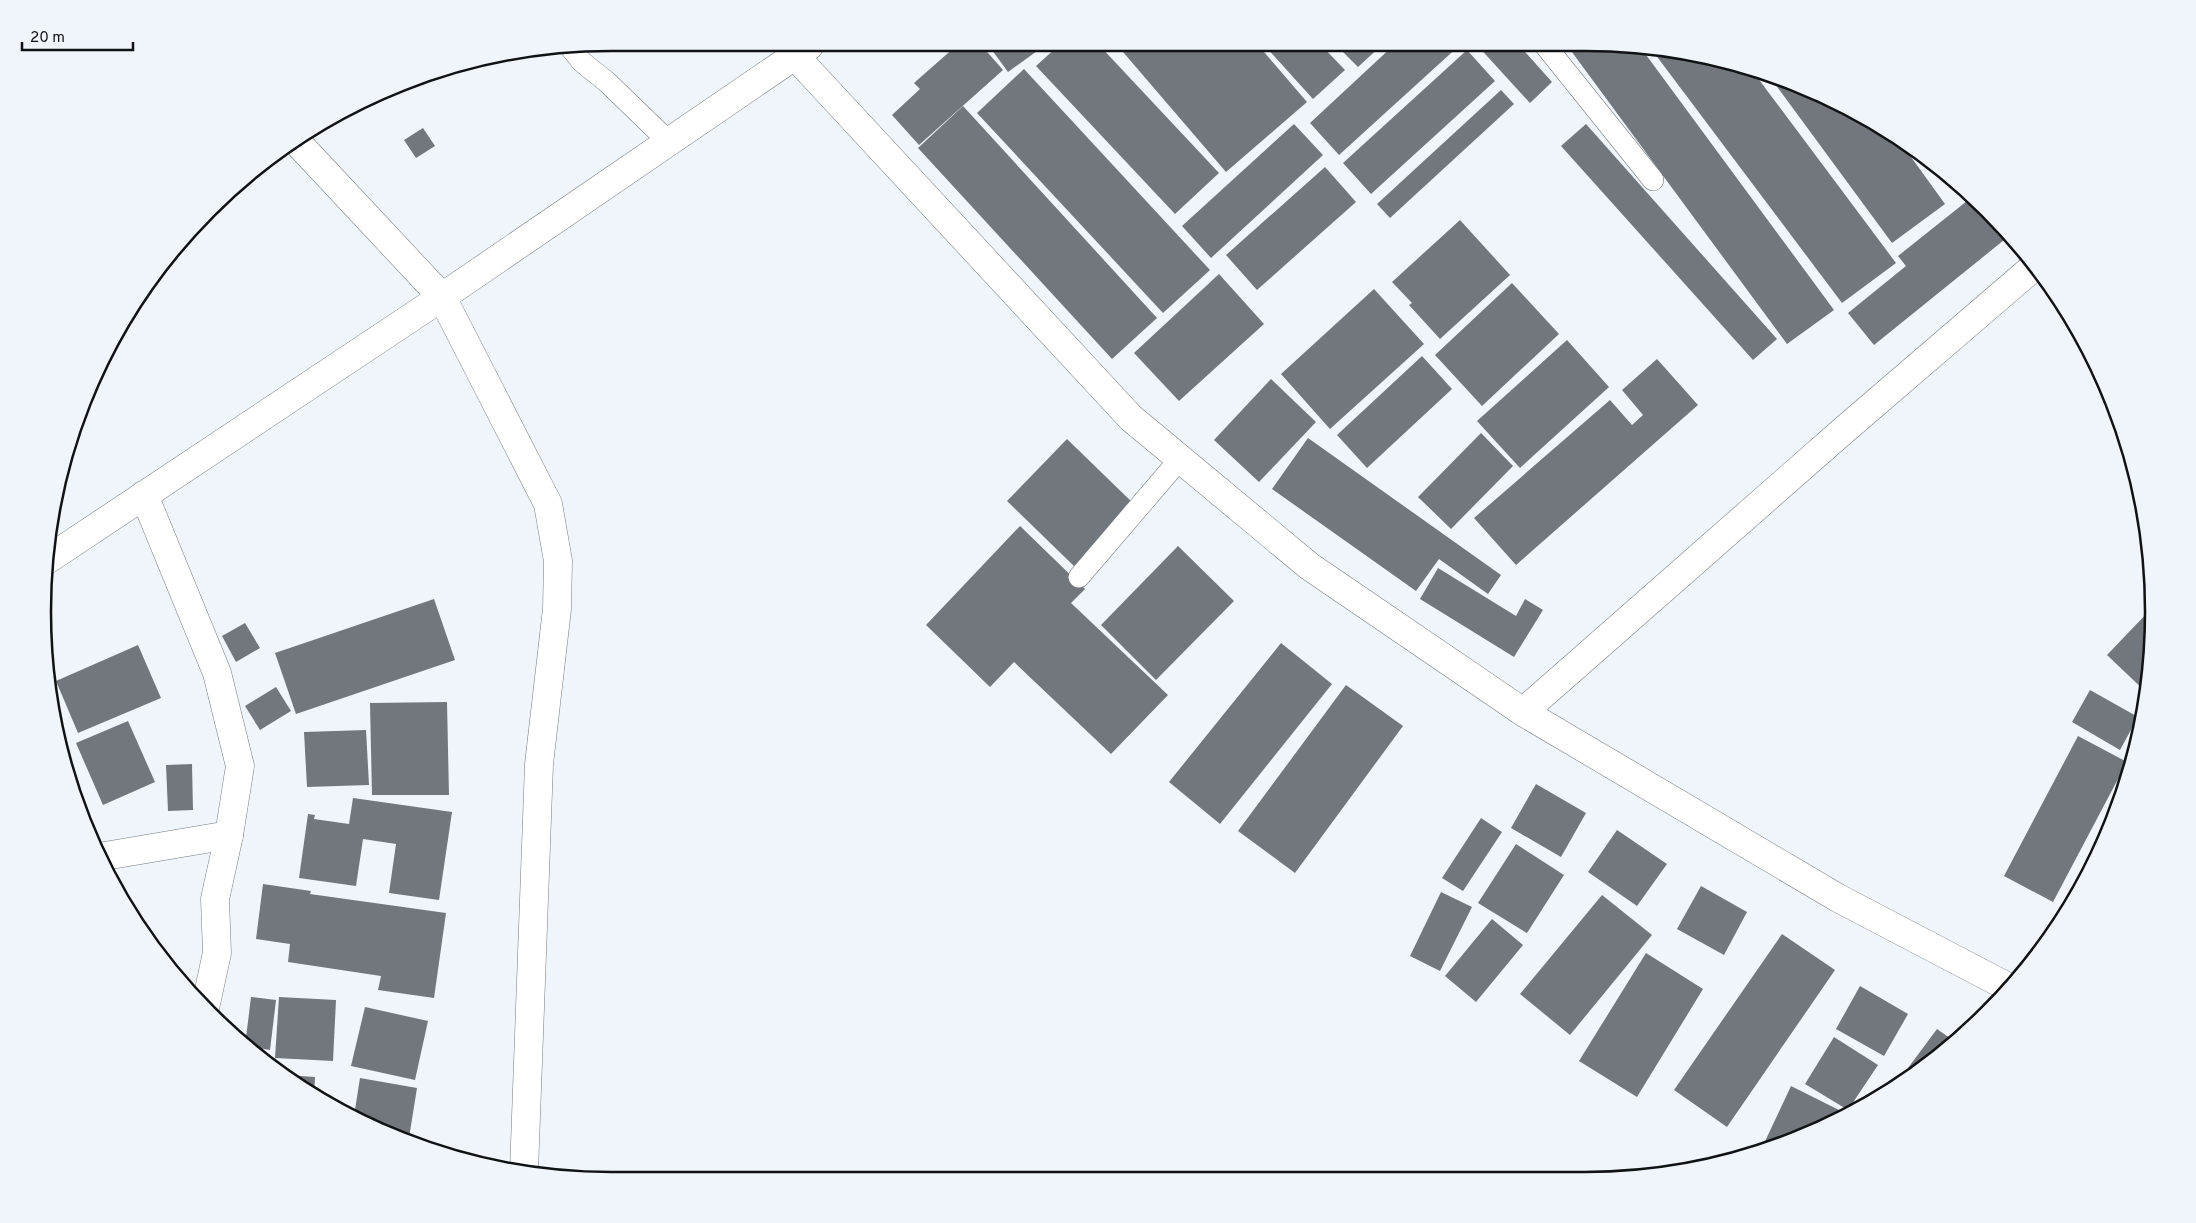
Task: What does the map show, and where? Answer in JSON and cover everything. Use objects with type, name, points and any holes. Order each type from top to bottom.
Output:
[{"type":"street","points":[[54,555],[442,296],[802,51],[1131,418],[1309,566],[1523,712],[1838,898],[2003,984]]},
{"type":"street","points":[[300,146],[442,296],[548,504],[558,561],[557,608],[539,764],[524,1165]]},
{"type":"street","points":[[1523,712],[1844,430],[2029,271]]},
{"type":"street","points":[[144,496],[217,672],[240,766],[229,835],[215,899],[217,953],[207,999]]},
{"type":"street","points":[[107,856],[229,835]]},
{"type":"lane","points":[[1550,51],[1653,180]]},
{"type":"lane","points":[[574,52],[582,62],[607,82],[669,142]]},
{"type":"lane","points":[[1079,577],[1180,459]]},
{"type":"building","points":[[950,51],[986,51],[1003,70],[919,145],[892,115],[920,89],[914,83]]},
{"type":"building","points":[[993,51],[1037,51],[1008,72]]},
{"type":"building","points":[[1052,51],[1105,51],[1219,173],[1175,214],[1036,66]]},
{"type":"building","points":[[1122,51],[1263,51],[1307,102],[1226,172]]},
{"type":"building","points":[[1269,51],[1327,51],[1345,70],[1313,99]]},
{"type":"building","points":[[1342,51],[1375,51],[1358,67]]},
{"type":"building","points":[[1387,51],[1453,51],[1339,155],[1310,123]]},
{"type":"building","points":[[1466,51],[1495,81],[1371,194],[1343,163]]},
{"type":"building","points":[[1482,51],[1524,51],[1552,82],[1530,103]]},
{"type":"building","points":[[1571,51],[1646,55],[1834,310],[1787,344]]},
{"type":"building","points":[[1656,56],[1730,70],[1758,79],[1896,263],[1842,303]]},
{"type":"building","points":[[1024,69],[1210,270],[1163,313],[977,113]]},
{"type":"building","points":[[1776,85],[1832,109],[1865,126],[1910,156],[1945,204],[1892,243]]},
{"type":"building","points":[[1501,90],[1514,104],[1390,218],[1377,204]]},
{"type":"building","points":[[963,106],[1157,318],[1112,359],[918,148]]},
{"type":"building","points":[[1294,124],[1323,155],[1211,258],[1182,226]]},
{"type":"building","points":[[1586,124],[1777,339],[1753,360],[1561,146]]},
{"type":"building","points":[[423,128],[435,146],[416,158],[404,140]]},
{"type":"building","points":[[1325,167],[1356,202],[1257,290],[1226,255]]},
{"type":"building","points":[[1966,201],[2004,240],[1874,345],[1848,313],[1906,266],[1898,256]]},
{"type":"building","points":[[1460,220],[1510,275],[1440,339],[1409,305],[1412,303],[1392,282]]},
{"type":"building","points":[[1219,274],[1264,324],[1179,401],[1134,353]]},
{"type":"building","points":[[1512,283],[1559,334],[1482,406],[1435,355]]},
{"type":"building","points":[[1374,289],[1424,344],[1330,429],[1281,374]]},
{"type":"building","points":[[1567,340],[1609,387],[1520,468],[1477,421]]},
{"type":"building","points":[[1422,356],[1452,389],[1367,468],[1337,435]]},
{"type":"building","points":[[1657,359],[1698,405],[1516,565],[1474,518],[1610,400],[1632,425],[1643,415],[1622,390]]},
{"type":"building","points":[[1271,379],[1316,422],[1259,482],[1214,440]]},
{"type":"building","points":[[1481,433],[1513,466],[1451,529],[1418,497]]},
{"type":"building","points":[[1308,438],[1501,575],[1488,594],[1439,559],[1416,591],[1272,489]]},
{"type":"building","points":[[1067,439],[1136,506],[1076,568],[1007,501]]},
{"type":"building","points":[[1020,526],[1085,589],[1071,603],[1168,695],[1111,754],[1014,662],[990,687],[926,625]]},
{"type":"building","points":[[1178,546],[1234,601],[1156,680],[1101,625]]},
{"type":"building","points":[[1438,568],[1516,616],[1525,599],[1543,610],[1514,657],[1420,599]]},
{"type":"building","points":[[434,599],[455,660],[296,714],[275,653]]},
{"type":"building","points":[[2145,615],[2140,686],[2107,655]]},
{"type":"building","points":[[245,623],[260,648],[236,662],[222,636]]},
{"type":"building","points":[[1281,643],[1332,684],[1220,824],[1169,782]]},
{"type":"building","points":[[138,645],[161,698],[78,733],[56,681]]},
{"type":"building","points":[[1346,685],[1403,726],[1295,873],[1238,831]]},
{"type":"building","points":[[276,687],[291,711],[260,730],[245,706]]},
{"type":"building","points":[[2090,690],[2135,715],[2133,727],[2120,750],[2072,722]]},
{"type":"building","points":[[447,702],[449,795],[372,795],[370,703]]},
{"type":"building","points":[[128,721],[155,782],[103,805],[76,743]]},
{"type":"building","points":[[366,730],[369,785],[307,787],[304,732]]},
{"type":"building","points":[[2078,736],[2125,761],[2121,774],[2053,902],[2004,876]]},
{"type":"building","points":[[192,764],[193,810],[168,811],[166,765]]},
{"type":"building","points":[[1536,784],[1586,813],[1561,857],[1511,828]]},
{"type":"building","points":[[353,798],[452,812],[439,900],[389,893],[396,844],[363,839],[356,886],[299,878],[308,814],[315,815],[314,819],[349,824]]},
{"type":"building","points":[[1481,818],[1502,832],[1463,891],[1442,878]]},
{"type":"building","points":[[1617,830],[1667,864],[1637,906],[1588,872]]},
{"type":"building","points":[[1516,844],[1564,875],[1527,933],[1478,903]]},
{"type":"building","points":[[263,884],[311,891],[310,894],[446,913],[434,998],[378,990],[381,976],[288,962],[290,944],[256,939]]},
{"type":"building","points":[[1701,886],[1747,912],[1724,955],[1677,929]]},
{"type":"building","points":[[1441,892],[1472,907],[1440,971],[1410,956]]},
{"type":"building","points":[[1602,895],[1652,935],[1570,1035],[1520,994]]},
{"type":"building","points":[[1492,919],[1523,945],[1476,1002],[1445,976]]},
{"type":"building","points":[[1782,934],[1835,970],[1727,1127],[1674,1090]]},
{"type":"building","points":[[1646,953],[1703,989],[1637,1097],[1579,1061]]},
{"type":"building","points":[[1860,986],[1908,1014],[1884,1056],[1836,1029]]},
{"type":"building","points":[[251,997],[276,1000],[270,1050],[261,1049],[246,1036]]},
{"type":"building","points":[[279,997],[336,1000],[333,1061],[275,1058]]},
{"type":"building","points":[[365,1007],[428,1021],[415,1080],[351,1066]]},
{"type":"building","points":[[1937,1029],[1949,1037],[1926,1056],[1908,1068]]},
{"type":"building","points":[[1834,1037],[1878,1065],[1852,1104],[1844,1108],[1805,1084]]},
{"type":"building","points":[[298,1076],[315,1077],[314,1086]]},
{"type":"building","points":[[360,1078],[417,1088],[410,1134],[355,1109]]},
{"type":"building","points":[[1791,1086],[1839,1110],[1799,1129],[1765,1142]]}]
